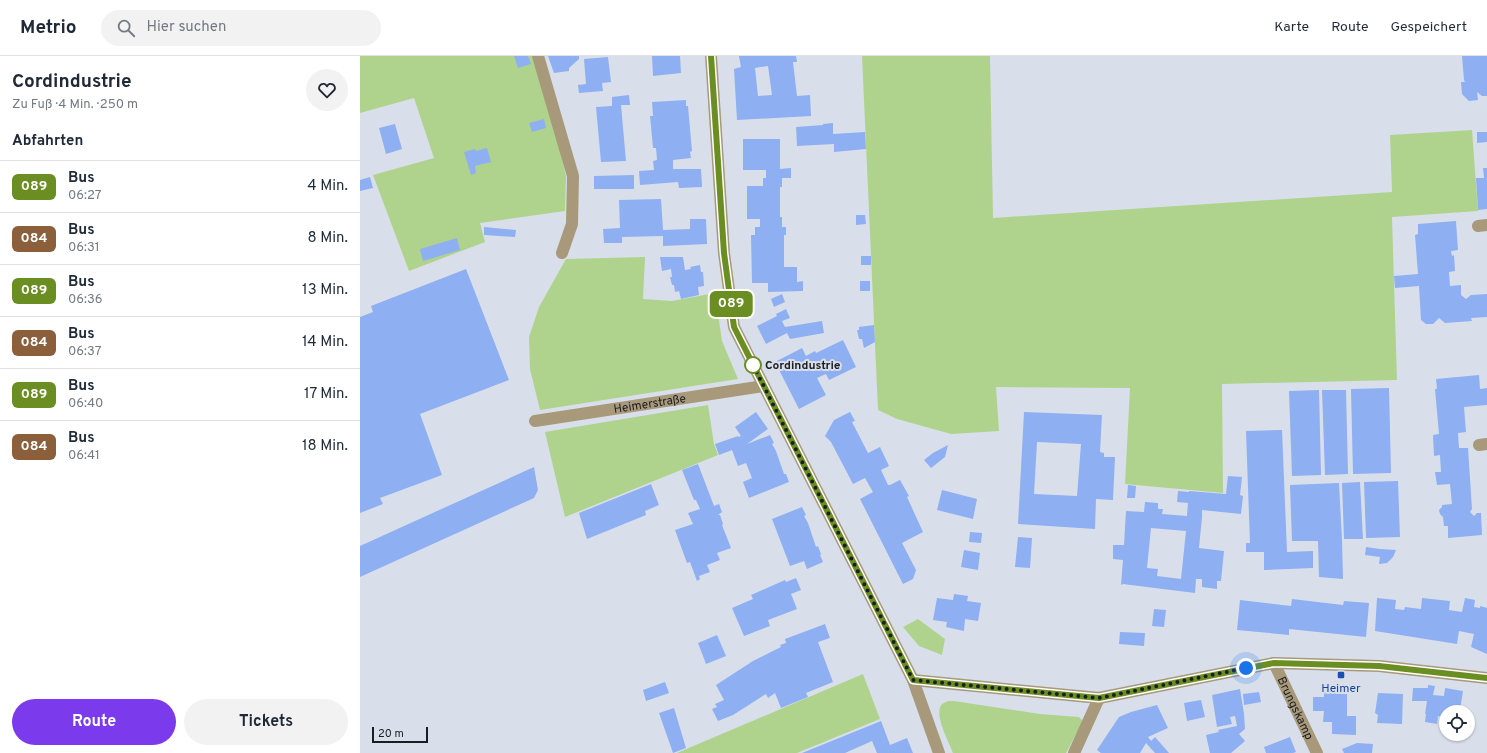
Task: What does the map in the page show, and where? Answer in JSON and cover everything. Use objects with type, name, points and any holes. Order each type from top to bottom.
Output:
[{"type":"street","points":[[538,56],[573,176],[572,224],[562,253]]},
{"type":"street","points":[[711,56],[724,253],[734,327],[913,680],[939,753]]},
{"type":"street","name":"Heimerstraße","points":[[535,420],[764,386]]},
{"type":"street","points":[[913,680],[1099,698],[1274,663],[1379,666],[1487,678]]},
{"type":"street","name":"Brungskamp","points":[[1274,663],[1317,753]]},
{"type":"street","points":[[1074,753],[1099,698]]},
{"type":"green space","points":[[360,56],[532,56],[549,103],[566,176],[565,211],[480,223],[485,242],[409,271],[373,175],[434,158],[414,98],[360,113]]},
{"type":"green space","points":[[862,56],[990,56],[993,218],[1392,192],[1390,135],[1472,130],[1478,211],[1392,217],[1397,380],[1222,384],[1223,493],[1125,484],[1130,388],[996,387],[999,431],[951,434],[897,419],[878,410]]},
{"type":"green space","points":[[645,257],[643,299],[672,301],[715,293],[722,341],[738,379],[540,410],[530,369],[529,337],[539,307],[566,259]]},
{"type":"green space","points":[[708,405],[714,444],[718,455],[565,517],[545,432]]},
{"type":"green space","points":[[918,619],[945,639],[942,655],[919,646],[903,627]]},
{"type":"green space","points":[[863,674],[880,719],[797,753],[677,753]]},
{"type":"green space","points":[[948,701],[1040,714],[1079,717],[1083,721],[1066,753],[953,753],[940,721],[939,714],[942,704]]},
{"type":"building","points":[[514,56],[528,56],[531,64],[518,68]]},
{"type":"building","points":[[548,56],[579,56],[579,59],[569,68],[569,71],[554,73]]},
{"type":"building","points":[[652,56],[680,56],[681,73],[653,76]]},
{"type":"building","points":[[739,56],[796,56],[797,62],[793,62],[797,96],[810,95],[811,116],[737,120],[734,69],[741,67]],"holes":[[[768,66],[772,95],[758,96],[755,68]]]},
{"type":"building","points":[[1462,56],[1487,56],[1487,96],[1482,96],[1477,92],[1478,100],[1469,101],[1462,94],[1461,82],[1465,82]]},
{"type":"building","points":[[608,57],[611,82],[602,83],[603,91],[579,93],[578,85],[586,84],[584,59]]},
{"type":"building","points":[[629,95],[630,105],[621,105],[626,161],[601,162],[596,107],[612,106],[612,97]]},
{"type":"building","points":[[686,100],[686,106],[688,106],[692,151],[690,152],[691,158],[673,160],[673,169],[701,169],[702,187],[679,188],[678,182],[640,185],[639,171],[654,170],[653,161],[657,160],[656,148],[653,148],[650,116],[653,116],[652,102]]},
{"type":"building","points":[[544,119],[546,128],[532,132],[529,123]]},
{"type":"building","points":[[833,123],[833,134],[865,132],[866,149],[834,152],[834,144],[797,146],[796,127]]},
{"type":"building","points":[[395,124],[402,149],[386,154],[379,128]]},
{"type":"building","points":[[1477,132],[1487,132],[1487,142],[1477,143]]},
{"type":"building","points":[[743,139],[780,139],[780,169],[791,168],[791,178],[782,178],[782,187],[780,187],[780,217],[782,217],[782,227],[786,227],[786,235],[784,235],[784,267],[797,267],[797,282],[803,281],[803,291],[768,292],[768,283],[752,283],[751,235],[755,235],[755,227],[760,227],[760,219],[747,219],[747,186],[763,186],[763,178],[766,178],[766,170],[743,170]]},
{"type":"building","points":[[487,148],[491,162],[475,166],[476,173],[471,175],[464,152]]},
{"type":"building","points":[[1483,168],[1487,168],[1487,209],[1478,210],[1476,178],[1484,178]]},
{"type":"building","points":[[634,175],[634,189],[594,189],[594,176]]},
{"type":"building","points":[[370,177],[373,188],[360,191],[360,180]]},
{"type":"building","points":[[661,199],[663,230],[690,229],[690,219],[706,219],[707,244],[663,246],[663,236],[622,237],[622,243],[604,243],[603,229],[620,228],[619,200]]},
{"type":"building","points":[[856,215],[865,215],[866,224],[856,225]]},
{"type":"building","points":[[1456,221],[1458,250],[1451,251],[1452,256],[1454,255],[1455,271],[1449,272],[1450,286],[1461,285],[1461,295],[1466,299],[1471,295],[1487,294],[1487,317],[1471,318],[1472,321],[1445,323],[1439,318],[1433,324],[1426,324],[1421,320],[1419,286],[1395,288],[1394,276],[1418,274],[1415,235],[1418,234],[1418,224]]},
{"type":"building","points":[[484,227],[516,230],[515,237],[484,235]]},
{"type":"building","points":[[457,238],[460,250],[423,261],[420,249]]},
{"type":"building","points":[[861,256],[871,256],[871,265],[861,265]]},
{"type":"building","points":[[660,257],[683,257],[685,270],[691,269],[690,267],[700,265],[701,272],[703,272],[704,286],[698,287],[699,295],[681,299],[679,291],[675,292],[674,285],[672,285],[670,277],[672,277],[671,269],[662,271]]},
{"type":"building","points":[[466,269],[509,380],[420,414],[442,475],[380,498],[383,504],[360,513],[360,317],[373,312],[371,306]]},
{"type":"building","points":[[860,281],[870,281],[870,291],[860,291]]},
{"type":"building","points":[[782,294],[785,302],[774,307],[771,299]]},
{"type":"building","points":[[786,309],[790,318],[782,321],[785,327],[822,321],[824,333],[790,339],[787,333],[766,344],[757,326],[777,316],[776,314]]},
{"type":"building","points":[[874,325],[875,342],[864,348],[862,339],[859,339],[857,330],[859,330],[859,327]]},
{"type":"building","points":[[843,340],[856,367],[829,380],[826,374],[817,378],[826,395],[799,409],[775,362],[802,348],[806,356],[815,351],[816,353]]},
{"type":"building","points":[[1479,375],[1480,389],[1487,388],[1487,405],[1464,407],[1466,432],[1458,433],[1459,448],[1468,448],[1472,509],[1470,512],[1474,516],[1477,513],[1481,513],[1482,535],[1448,538],[1448,526],[1444,526],[1443,517],[1439,510],[1442,505],[1452,504],[1450,484],[1437,485],[1435,472],[1441,472],[1440,455],[1434,456],[1433,435],[1439,434],[1435,389],[1437,389],[1436,379]]},
{"type":"building","points":[[1389,388],[1391,473],[1353,474],[1351,389]]},
{"type":"building","points":[[1319,390],[1321,475],[1292,476],[1289,391]]},
{"type":"building","points":[[1322,390],[1346,390],[1348,474],[1325,475]]},
{"type":"building","points":[[756,412],[768,429],[747,444],[770,435],[784,474],[786,474],[789,482],[749,498],[743,482],[752,478],[746,463],[738,466],[732,450],[719,455],[715,444],[741,436],[735,427]]},
{"type":"building","points":[[850,412],[855,421],[852,422],[868,453],[880,447],[889,466],[881,470],[888,485],[900,480],[909,496],[907,497],[923,532],[902,543],[916,570],[913,579],[903,584],[860,499],[873,492],[865,478],[853,484],[831,442],[825,436],[834,420]]},
{"type":"building","points":[[1024,412],[1102,415],[1100,452],[1104,453],[1104,457],[1115,457],[1113,500],[1096,499],[1095,529],[1018,524]],"holes":[[[1037,442],[1081,444],[1077,496],[1034,494]]]},
{"type":"building","points":[[1282,430],[1287,552],[1313,551],[1313,568],[1264,570],[1264,552],[1246,552],[1246,543],[1250,543],[1246,431]]},
{"type":"building","points":[[948,445],[945,457],[931,468],[924,460]]},
{"type":"building","points":[[698,464],[714,506],[719,504],[722,512],[718,515],[720,515],[722,525],[731,548],[717,553],[720,560],[707,565],[710,572],[699,576],[700,579],[697,581],[690,562],[687,563],[675,530],[693,524],[688,513],[700,509],[696,500],[694,500],[682,470]]},
{"type":"building","points":[[534,467],[538,490],[534,498],[360,577],[360,546]]},
{"type":"building","points":[[1228,476],[1242,477],[1240,495],[1243,496],[1241,514],[1202,510],[1199,548],[1224,551],[1221,581],[1217,581],[1217,589],[1202,587],[1202,579],[1196,579],[1195,593],[1123,584],[1121,585],[1123,560],[1113,559],[1113,545],[1124,545],[1126,511],[1144,512],[1145,502],[1158,503],[1158,509],[1163,509],[1162,514],[1187,516],[1188,503],[1177,502],[1178,491],[1226,494]],"holes":[[[1151,528],[1186,531],[1181,579],[1157,576],[1158,569],[1147,568]]]},
{"type":"building","points":[[1398,481],[1400,537],[1366,538],[1364,482]]},
{"type":"building","points":[[1360,482],[1363,539],[1344,539],[1342,483]]},
{"type":"building","points":[[1339,483],[1343,579],[1319,577],[1318,541],[1292,541],[1290,485]]},
{"type":"building","points":[[651,484],[659,505],[645,511],[646,515],[587,539],[579,513]]},
{"type":"building","points":[[1128,485],[1136,486],[1135,498],[1127,498]]},
{"type":"building","points":[[942,490],[977,499],[973,519],[937,510]]},
{"type":"building","points":[[802,507],[806,515],[804,516],[808,523],[816,547],[818,546],[823,562],[807,569],[804,561],[790,566],[772,519]]},
{"type":"building","points":[[970,532],[982,533],[981,543],[969,542]]},
{"type":"building","points":[[1018,537],[1032,538],[1030,568],[1015,567]]},
{"type":"building","points":[[1366,547],[1396,550],[1393,557],[1387,563],[1379,564],[1380,557],[1365,555]]},
{"type":"building","points":[[964,550],[980,553],[978,570],[961,567]]},
{"type":"building","points":[[796,578],[801,590],[791,594],[797,609],[768,620],[770,626],[744,636],[732,608],[753,599],[751,595],[785,580],[786,582]]},
{"type":"building","points":[[954,594],[968,596],[967,601],[981,603],[978,621],[965,619],[964,631],[946,627],[947,622],[933,620],[937,598],[953,600]]},
{"type":"building","points":[[1377,598],[1396,600],[1395,609],[1404,610],[1405,607],[1421,609],[1422,598],[1450,601],[1449,610],[1462,612],[1465,598],[1475,600],[1474,607],[1480,608],[1480,606],[1487,608],[1487,654],[1471,647],[1474,634],[1459,631],[1457,644],[1375,631]]},
{"type":"building","points":[[1292,599],[1343,605],[1344,601],[1369,603],[1366,637],[1289,629],[1289,635],[1237,630],[1240,600],[1291,606]]},
{"type":"building","points":[[1154,609],[1166,610],[1164,627],[1152,626]]},
{"type":"building","points":[[825,624],[830,638],[818,642],[833,682],[806,693],[808,697],[781,708],[775,693],[768,698],[766,694],[733,715],[718,721],[712,709],[717,707],[715,704],[724,700],[716,685],[753,661],[781,647],[780,645],[786,643],[785,639]]},
{"type":"building","points":[[1120,632],[1145,633],[1144,646],[1119,644]]},
{"type":"building","points":[[717,635],[726,656],[706,664],[698,643]]},
{"type":"building","points":[[665,682],[669,693],[646,701],[643,690]]},
{"type":"building","points":[[1428,685],[1435,686],[1433,695],[1444,696],[1445,688],[1463,691],[1461,705],[1439,705],[1437,724],[1425,722],[1427,701],[1412,701],[1413,688],[1428,688]]},
{"type":"building","points":[[1240,689],[1245,729],[1239,734],[1245,741],[1231,753],[1210,753],[1206,735],[1219,732],[1218,730],[1237,726],[1235,716],[1230,717],[1232,724],[1217,727],[1212,695]]},
{"type":"building","points":[[1324,689],[1347,689],[1347,716],[1356,716],[1356,735],[1332,734],[1332,722],[1323,722],[1324,711],[1313,711],[1313,697],[1324,697]]},
{"type":"building","points":[[1259,692],[1261,702],[1244,705],[1243,694]]},
{"type":"building","points":[[1378,693],[1403,694],[1402,724],[1377,723],[1378,715],[1375,713]]},
{"type":"building","points":[[1201,700],[1205,717],[1187,721],[1184,703]]},
{"type":"building","points":[[1157,705],[1168,728],[1148,737],[1151,741],[1155,737],[1169,753],[1155,753],[1146,743],[1140,753],[1101,753],[1097,750],[1119,717]]},
{"type":"building","points":[[674,708],[686,748],[673,753],[659,713]]},
{"type":"building","points":[[881,721],[890,745],[907,738],[913,753],[877,753],[872,741],[845,753],[802,753]]},
{"type":"building","points":[[1290,737],[1296,752],[1266,753],[1264,747]]},
{"type":"building","points":[[1357,743],[1373,744],[1372,753],[1344,753],[1342,749]]},
{"type":"bus line","name":"089","points":[[711,56],[724,253],[734,327],[913,680],[979,685],[1099,698],[1217,673],[1274,663],[1379,666],[1487,678]]},
{"type":"place","name":"Cordindustrie","points":[[753,365]]},
{"type":"place","name":"Heimer","points":[[1341,675]]},
{"type":"route","points":[[753,365],[750,359],[913,680],[979,685],[1099,698],[1246,668]]}]
